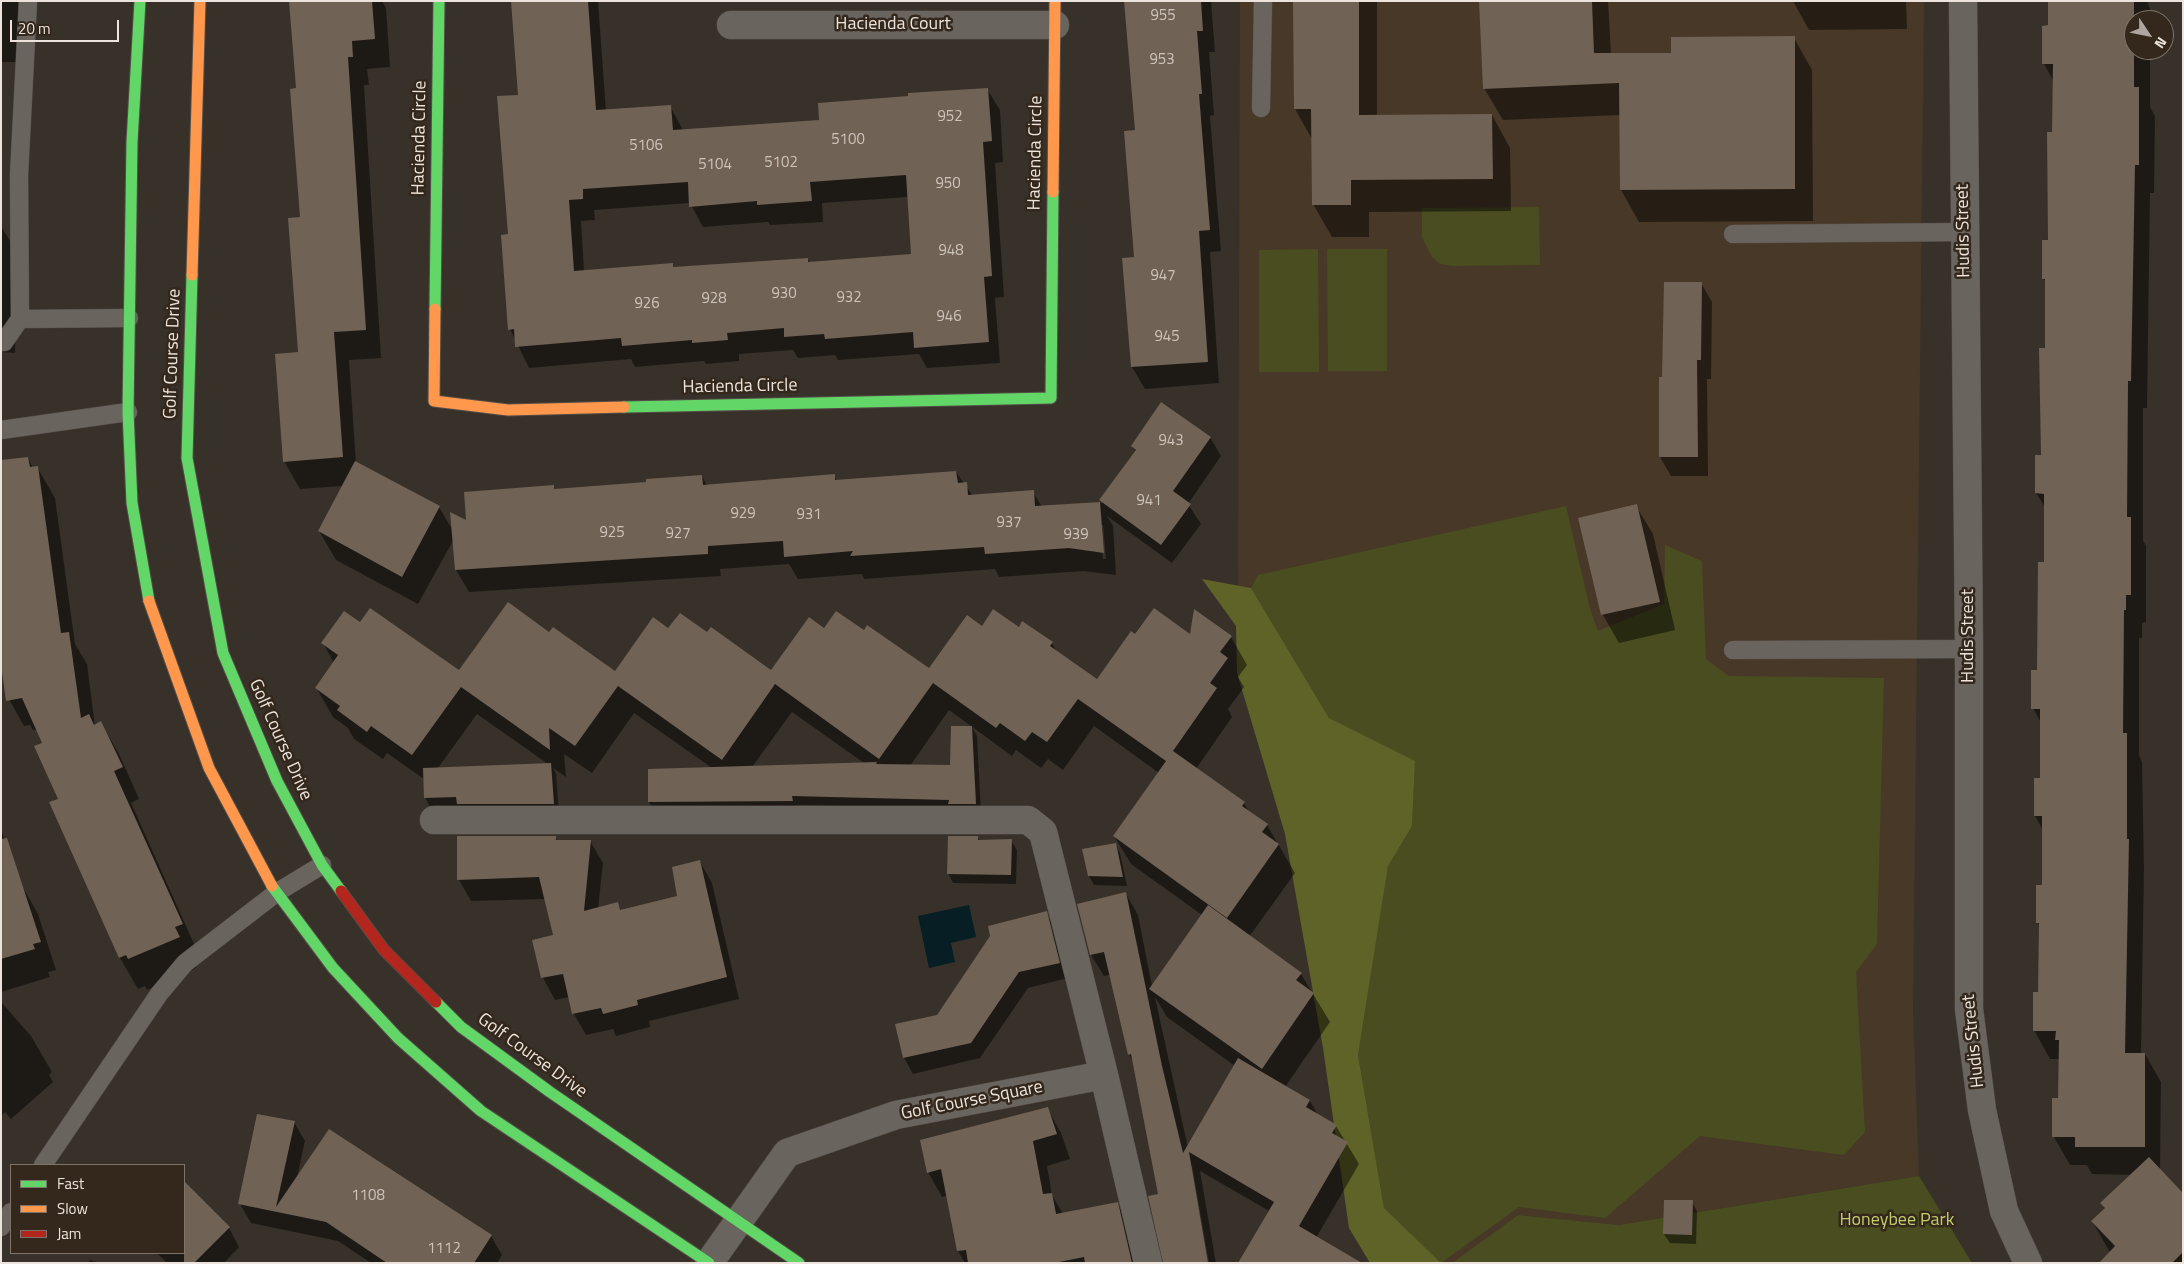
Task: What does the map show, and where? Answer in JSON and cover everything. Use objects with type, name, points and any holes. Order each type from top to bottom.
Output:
[{"type":"street","points":[[140,1],[132,142],[129,318],[128,412],[132,503],[151,610],[209,768],[276,893],[333,968],[392,1031],[481,1112],[709,1263]]},
{"type":"street","name":"Golf Course Drive","points":[[200,1],[187,458],[223,653],[277,781],[322,865],[384,950],[461,1027],[550,1092],[799,1263]]},
{"type":"street","name":"Hacienda Circle","points":[[439,1],[434,401],[508,410],[1051,398],[1055,13]]},
{"type":"street","name":"Hudis Street","points":[[1963,1],[1969,649],[1969,1009],[1982,1110],[2004,1211],[2028,1263]]},
{"type":"street","name":"Hacienda Court","points":[[731,25],[1055,13]]},
{"type":"street","points":[[434,820],[1028,820],[1044,832],[1104,1074],[1148,1263]]},
{"type":"street","name":"Golf Course Square","points":[[709,1263],[787,1153],[896,1115],[1104,1074]]},
{"type":"lane","points":[[1,342],[4,342],[20,319],[19,175],[28,1]]},
{"type":"lane","points":[[1261,108],[1264,1]]},
{"type":"lane","points":[[1733,234],[1964,232]]},
{"type":"lane","points":[[20,319],[129,318]]},
{"type":"lane","points":[[1,430],[128,412]]},
{"type":"lane","points":[[1733,650],[1969,649]]},
{"type":"lane","points":[[44,1164],[159,994],[184,963],[276,893],[322,865]]},
{"type":"lane","points":[[1,1227],[10,1214]]},
{"type":"shaded area","points":[[1240,1],[1924,1],[1913,1010],[1919,1176],[1619,1225],[1518,1215],[1452,1263],[1421,1263],[1367,1213],[1238,596]]},
{"type":"green space","points":[[1539,207],[1540,265],[1453,266],[1440,264],[1432,257],[1422,237],[1422,208]]},
{"type":"green space","points":[[1318,249],[1319,372],[1259,372],[1259,250]]},
{"type":"green space","points":[[1327,249],[1387,249],[1387,371],[1328,371]]},
{"type":"green space","points":[[1566,506],[1590,609],[1598,631],[1664,604],[1665,545],[1702,561],[1706,659],[1729,676],[1884,678],[1877,944],[1856,972],[1865,1132],[1844,1155],[1700,1136],[1605,1218],[1519,1207],[1441,1263],[1384,1208],[1358,1055],[1388,865],[1412,826],[1415,761],[1329,718],[1251,588],[1258,575]]},
{"type":"green space","points":[[1202,579],[1251,588],[1329,718],[1415,761],[1412,826],[1388,866],[1358,1055],[1384,1208],[1441,1263],[1370,1263],[1349,1228],[1323,1048],[1285,834],[1237,673],[1236,626]]},
{"type":"green space","name":"Honeybee Park","points":[[1919,1176],[1972,1263],[1452,1263],[1518,1215],[1619,1225]]},
{"type":"water","points":[[969,905],[976,937],[951,943],[955,962],[929,968],[918,916]]},
{"type":"building","points":[[289,1],[372,1],[375,39],[352,41],[353,57],[348,57],[366,330],[334,332],[343,457],[283,462],[275,354],[298,352],[288,218],[300,217],[290,89],[296,88]]},
{"type":"building","points":[[511,1],[588,1],[596,110],[671,105],[673,130],[819,120],[818,103],[908,96],[908,93],[988,88],[992,141],[983,142],[992,276],[984,277],[989,342],[914,348],[913,332],[825,339],[824,334],[784,337],[784,328],[727,333],[728,340],[692,343],[692,340],[622,346],[621,338],[515,347],[514,329],[508,330],[501,235],[508,234],[497,96],[518,95]],"holes":[[[906,175],[911,254],[808,262],[808,258],[673,267],[673,263],[574,271],[569,200],[583,199],[583,189],[688,182],[689,207],[757,201],[757,205],[812,201],[810,182]]]},
{"type":"building","points":[[1124,1],[1201,1],[1203,31],[1197,31],[1202,94],[1199,94],[1210,230],[1199,231],[1208,362],[1131,367],[1122,258],[1134,257],[1124,131],[1135,130]]},
{"type":"building","points":[[1293,1],[1359,1],[1359,115],[1492,114],[1493,179],[1351,180],[1351,205],[1312,205],[1311,109],[1294,109]]},
{"type":"building","points":[[1479,1],[1592,1],[1594,53],[1671,53],[1671,37],[1795,36],[1795,189],[1620,190],[1619,83],[1483,89]]},
{"type":"building","points":[[2048,1],[2134,1],[2134,10],[2124,10],[2124,60],[2134,60],[2134,87],[2139,87],[2139,165],[2135,165],[2131,381],[2128,381],[2127,517],[2131,517],[2131,595],[2126,595],[2126,610],[2124,610],[2123,733],[2127,733],[2127,839],[2129,839],[2125,1053],[2145,1053],[2145,1147],[2075,1147],[2075,1137],[2052,1137],[2052,1098],[2058,1098],[2059,1040],[2055,1040],[2056,1031],[2033,1031],[2033,992],[2038,992],[2039,923],[2036,923],[2036,885],[2042,885],[2042,816],[2034,816],[2034,778],[2040,778],[2040,709],[2031,709],[2031,670],[2037,670],[2038,562],[2044,562],[2044,494],[2035,493],[2035,455],[2041,455],[2039,348],[2045,348],[2045,279],[2042,279],[2042,240],[2048,240],[2047,132],[2052,132],[2053,64],[2042,64],[2042,26],[2048,25]]},
{"type":"building","points":[[1664,282],[1702,282],[1701,360],[1697,360],[1698,457],[1659,457],[1659,377],[1662,377]]},
{"type":"building","points":[[1161,402],[1211,437],[1173,491],[1191,504],[1161,545],[1099,500],[1136,450],[1131,446]]},
{"type":"building","points":[[28,457],[30,467],[38,466],[61,633],[69,632],[81,718],[89,714],[94,725],[101,721],[123,767],[114,771],[183,924],[175,927],[180,937],[128,959],[126,955],[119,958],[49,802],[58,799],[34,746],[42,743],[22,698],[6,701],[1,664],[1,460]]},
{"type":"building","points":[[355,461],[440,506],[402,577],[318,531]]},
{"type":"building","points":[[956,471],[958,483],[967,482],[968,495],[1034,490],[1035,506],[1100,502],[1104,553],[1069,548],[985,554],[984,547],[850,556],[853,551],[784,557],[783,541],[708,546],[708,554],[455,570],[450,512],[466,520],[464,492],[554,485],[554,489],[646,482],[646,479],[702,475],[703,485],[835,474],[835,480]]},
{"type":"building","points":[[1637,504],[1660,602],[1601,615],[1578,518]]},
{"type":"building","points":[[508,602],[549,632],[553,627],[615,671],[653,617],[668,628],[680,613],[707,632],[711,627],[771,670],[809,617],[824,628],[836,611],[864,630],[867,625],[929,668],[967,615],[982,626],[993,609],[1019,627],[1022,621],[1053,642],[1050,646],[1097,679],[1131,631],[1135,634],[1154,608],[1190,634],[1194,609],[1232,636],[1220,652],[1228,658],[1210,683],[1217,688],[1173,751],[1245,802],[1242,806],[1268,824],[1262,832],[1279,844],[1227,918],[1113,836],[1166,761],[1078,699],[1047,742],[1032,732],[1025,741],[1000,723],[996,728],[933,683],[879,759],[775,684],[722,760],[618,686],[575,746],[549,728],[550,750],[461,687],[412,755],[371,726],[367,732],[337,710],[340,706],[315,688],[338,655],[321,643],[344,611],[360,622],[370,608],[459,670]]},
{"type":"building","points":[[951,726],[972,726],[976,804],[948,804],[949,800],[792,796],[793,801],[648,802],[648,769],[877,762],[876,764],[950,765]]},
{"type":"building","points":[[551,763],[554,804],[457,804],[456,797],[424,798],[423,768]]},
{"type":"building","points":[[457,836],[556,836],[556,840],[591,840],[584,911],[618,902],[620,910],[677,896],[672,867],[700,860],[727,977],[637,1000],[638,1005],[603,1014],[601,1008],[572,1014],[563,974],[541,978],[532,940],[553,935],[539,877],[457,880]]},
{"type":"building","points":[[948,836],[978,836],[978,840],[1012,839],[1011,875],[947,874]]},
{"type":"building","points":[[7,838],[41,942],[33,944],[35,949],[1,959],[1,839]]},
{"type":"building","points":[[1116,843],[1123,877],[1088,876],[1082,849]]},
{"type":"building","points":[[1126,892],[1162,1066],[1183,1153],[1238,1058],[1310,1100],[1306,1107],[1337,1125],[1332,1133],[1348,1142],[1299,1226],[1362,1263],[1238,1263],[1274,1202],[1189,1152],[1208,1263],[1163,1263],[1148,1196],[1158,1194],[1131,1054],[1128,1055],[1104,952],[1090,955],[1077,904]]},
{"type":"building","points":[[1208,905],[1302,973],[1296,980],[1314,993],[1262,1069],[1149,989]]},
{"type":"building","points":[[1047,911],[1060,963],[1019,972],[971,1043],[903,1058],[895,1024],[937,1015],[990,936],[988,926]]},
{"type":"building","points":[[1048,1107],[1057,1134],[1033,1141],[1043,1194],[1052,1193],[1056,1214],[1118,1202],[1132,1263],[1085,1263],[1084,1257],[1054,1263],[968,1263],[966,1250],[957,1251],[941,1169],[927,1173],[920,1140]]},
{"type":"building","points":[[257,1114],[295,1121],[276,1207],[329,1129],[492,1235],[474,1263],[387,1263],[326,1222],[238,1204]]},
{"type":"building","points":[[2149,1157],[2183,1193],[2183,1252],[2172,1263],[2099,1263],[2115,1246],[2091,1221],[2105,1208],[2100,1203]]},
{"type":"building","points":[[185,1182],[230,1227],[194,1263],[184,1263]]},
{"type":"building","points":[[1664,1200],[1693,1200],[1692,1235],[1663,1234]]},
{"type":"traffic: fast","points":[[140,1],[132,142],[128,412],[132,503],[149,601]]},
{"type":"traffic: fast","points":[[435,309],[439,1]]},
{"type":"traffic: fast","points":[[624,407],[1051,398],[1053,192]]},
{"type":"traffic: fast","points":[[192,275],[187,458],[223,653],[277,781],[322,865],[341,891]]},
{"type":"traffic: fast","points":[[272,886],[333,968],[398,1038],[481,1111],[709,1263]]},
{"type":"traffic: fast","points":[[436,1002],[461,1027],[550,1092],[799,1263]]},
{"type":"traffic: slow","points":[[192,275],[200,1]]},
{"type":"traffic: slow","points":[[1053,192],[1055,1]]},
{"type":"traffic: slow","points":[[435,309],[434,401],[508,410],[624,407]]},
{"type":"traffic: slow","points":[[149,601],[209,768],[272,886]]},
{"type":"traffic: jam","points":[[341,891],[384,950],[436,1002]]}]
